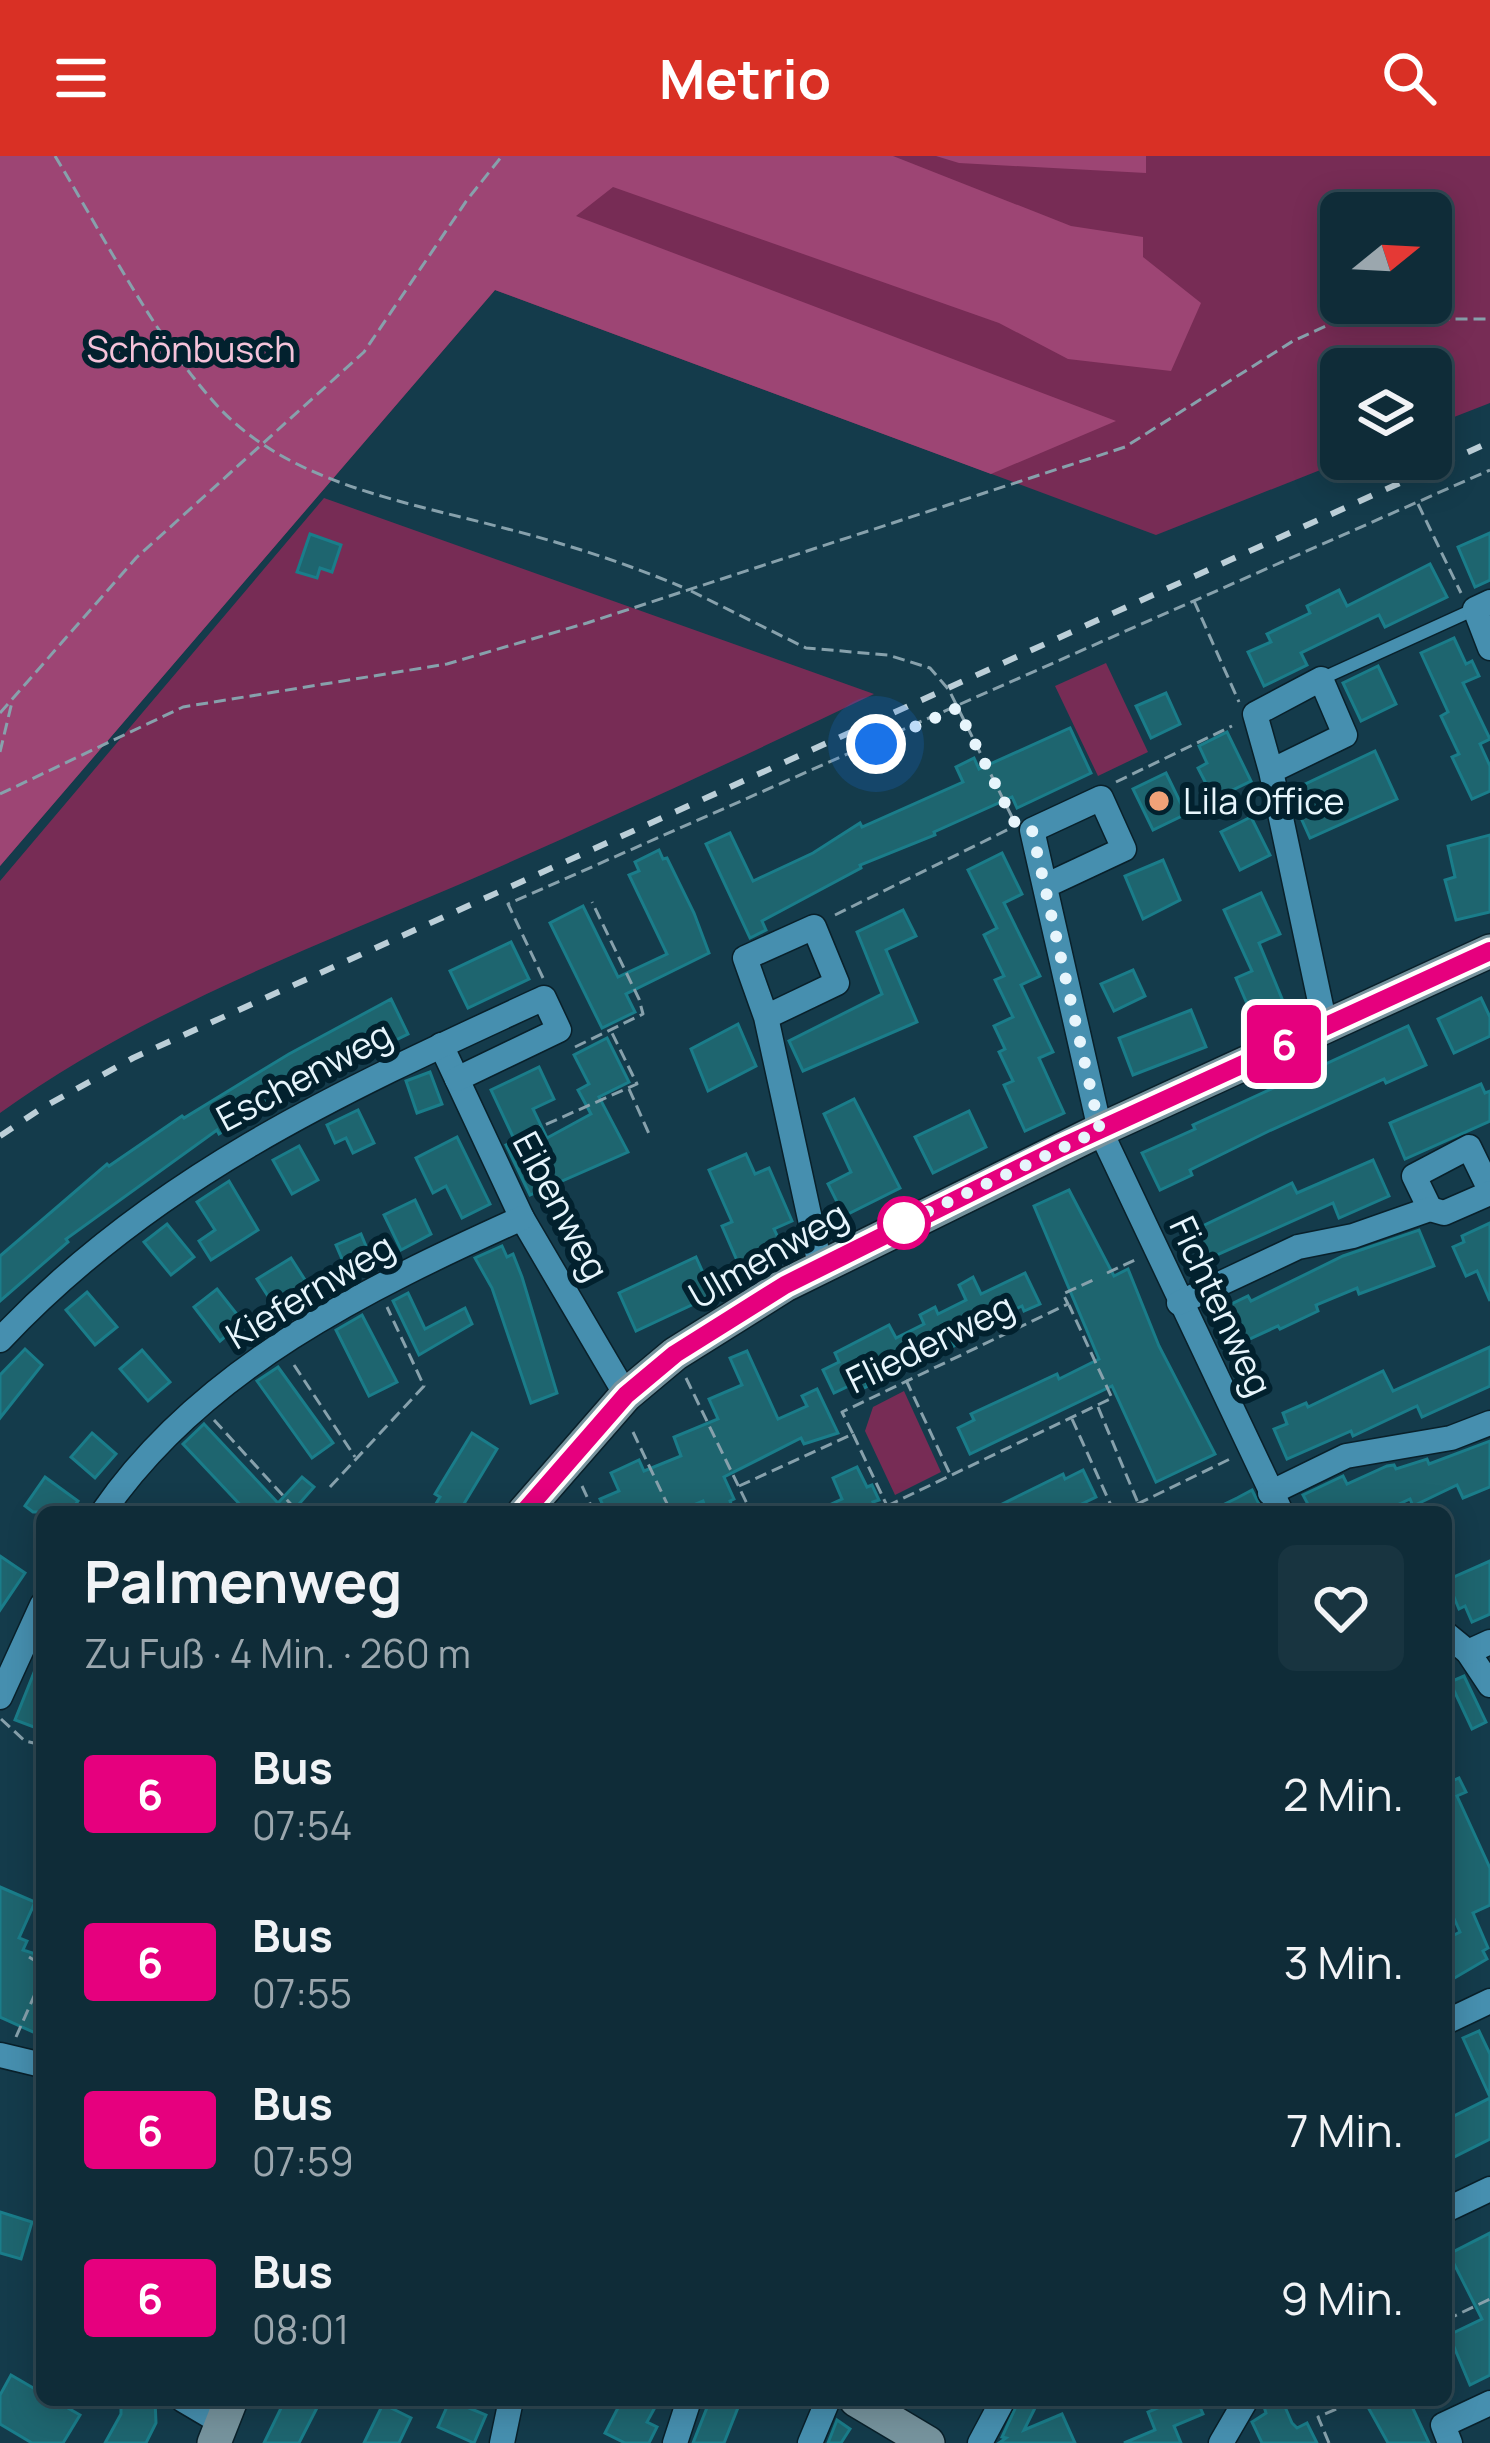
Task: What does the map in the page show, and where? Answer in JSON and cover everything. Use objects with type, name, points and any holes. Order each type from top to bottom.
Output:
[{"type":"street","points":[[1478,608],[1490,648]]},
{"type":"street","points":[[1271,771],[1345,735],[1321,679],[1251,717],[1271,771],[1325,1024]]},
{"type":"street","points":[[1045,886],[1124,849],[1101,798]]},
{"type":"street","name":"Fichtenweg","points":[[1101,798],[1032,830],[1100,1130],[1275,1503]]},
{"type":"street","points":[[766,1017],[837,983],[814,926],[745,958],[766,1017],[820,1265]]},
{"type":"street","name":"Ulmenweg","points":[[529,1506],[623,1399],[675,1354],[820,1265],[1490,950]]},
{"type":"street","points":[[457,1079],[559,1030],[544,998]]},
{"type":"street","name":"Eschenweg","points":[[0,1340],[113,1233],[220,1161],[300,1115],[544,998]]},
{"type":"street","name":"Eibenweg","points":[[441,1045],[522,1218],[623,1399]]},
{"type":"street","points":[[1180,1303],[1298,1247],[1353,1236],[1430,1209],[1444,1213],[1490,1192],[1469,1147],[1414,1176],[1430,1209]]},
{"type":"street","name":"Kiefernweg","points":[[112,1506],[151,1449],[280,1343],[522,1218]]},
{"type":"street","points":[[1275,1503],[1346,1456],[1451,1438],[1490,1423]]},
{"type":"street","points":[[0,1697],[36,1618]]},
{"type":"street","points":[[1479,1647],[1490,1685]]},
{"type":"street","points":[[1452,2019],[1490,2002]]},
{"type":"street","points":[[3,2056],[36,2064]]},
{"type":"street","points":[[1452,2207],[1490,2189]]},
{"type":"street","points":[[1450,2443],[1442,2426],[1490,2403]]},
{"type":"street","points":[[194,2406],[222,2422]]},
{"type":"street","points":[[502,2443],[510,2406]]},
{"type":"street","points":[[675,2443],[686,2406]]},
{"type":"street","points":[[810,2443],[825,2406]]},
{"type":"street","points":[[866,2406],[928,2443]]},
{"type":"street","points":[[980,2443],[1000,2406]]},
{"type":"street","points":[[1221,2443],[1243,2406]]},
{"type":"lane","points":[[1321,679],[1478,608]]},
{"type":"path","points":[[55,156],[157,327],[214,404],[260,442],[300,464],[389,500],[617,560],[806,648],[888,656],[930,668],[950,690],[1016,825],[814,926]]},
{"type":"path","points":[[0,713],[136,558],[364,352],[502,156]]},
{"type":"path","points":[[0,794],[183,707],[447,664],[1126,447],[1293,340],[1341,319],[1490,320]]},
{"type":"path","points":[[544,998],[544,980],[508,904],[1490,470]]},
{"type":"path","points":[[1418,502],[1478,608]]},
{"type":"path","points":[[1101,798],[1110,784],[1251,717],[1193,599]]},
{"type":"path","points":[[0,752],[13,700]]},
{"type":"path","points":[[559,1030],[568,1034],[574,1047],[643,1014],[592,902]]},
{"type":"path","points":[[490,1150],[637,1084],[610,1030]]},
{"type":"path","points":[[628,1088],[650,1136]]},
{"type":"path","points":[[1107,1273],[1154,1250]]},
{"type":"path","name":"Fliederweg","points":[[739,1486],[853,1434],[842,1412],[1068,1304],[1063,1294],[1093,1280]]},
{"type":"path","points":[[330,1487],[424,1387],[379,1289]]},
{"type":"path","points":[[895,1506],[1112,1398],[1068,1304]]},
{"type":"path","points":[[280,1343],[356,1459]]},
{"type":"path","points":[[675,1354],[749,1506]]},
{"type":"path","points":[[906,1379],[951,1476]]},
{"type":"path","points":[[623,1399],[668,1506]]},
{"type":"path","points":[[201,1404],[293,1506]]},
{"type":"path","points":[[1097,1406],[1138,1503]]},
{"type":"path","points":[[1071,1418],[1111,1506]]},
{"type":"path","points":[[853,1434],[888,1506]]},
{"type":"path","points":[[1132,1506],[1250,1450]]},
{"type":"path","points":[[0,1718],[25,1741],[36,1744]]},
{"type":"path","points":[[29,1957],[36,1961]]},
{"type":"path","points":[[3,2056],[36,1990]]},
{"type":"path","points":[[1452,2317],[1490,2299]]},
{"type":"path","points":[[1329,2443],[1318,2417],[1343,2406]]},
{"type":"green space","name":"Schönbusch","points":[[0,156],[1490,156],[1490,403],[1452,418],[1452,348],[1320,348],[1320,470],[1156,535],[495,290],[0,866]]},
{"type":"green space","name":"Schönbusch","points":[[0,156],[893,156],[1071,226],[1143,237],[1143,257],[1201,303],[1171,371],[1068,359],[999,323],[613,187],[576,216],[1116,421],[991,474],[495,290],[0,866]]},
{"type":"green space","points":[[936,156],[1146,156],[1146,173],[959,163]]},
{"type":"green space","points":[[324,498],[874,694],[563,839],[222,987],[108,1045],[0,1113],[0,881]]},
{"type":"green space","points":[[1106,663],[1148,752],[1098,776],[1055,686]]},
{"type":"green space","points":[[904,1391],[941,1472],[895,1495],[865,1431],[873,1407]]},
{"type":"building","points":[[1490,533],[1490,580],[1475,587],[1458,547]]},
{"type":"building","points":[[310,534],[341,545],[332,572],[320,568],[317,578],[297,572]]},
{"type":"building","points":[[1430,564],[1447,597],[1385,627],[1379,615],[1301,653],[1307,665],[1264,686],[1248,652],[1271,642],[1267,634],[1310,613],[1307,606],[1339,590],[1347,606]]},
{"type":"building","points":[[1454,638],[1466,664],[1472,661],[1479,676],[1463,683],[1490,739],[1480,744],[1490,766],[1490,791],[1472,799],[1452,757],[1459,754],[1441,716],[1448,712],[1421,653]]},
{"type":"building","points":[[1378,666],[1396,704],[1361,721],[1343,683]]},
{"type":"building","points":[[1166,693],[1180,724],[1151,738],[1136,706]]},
{"type":"building","points":[[1070,728],[1091,773],[1017,808],[1012,797],[860,865],[762,921],[766,930],[750,938],[706,844],[730,833],[753,881],[813,853],[860,823],[862,827],[963,782],[956,767],[974,758],[979,769]]},
{"type":"building","points":[[1227,732],[1251,781],[1214,799],[1198,768],[1207,763],[1199,746]]},
{"type":"building","points":[[1375,751],[1397,799],[1310,838],[1297,809],[1307,804],[1299,787]]},
{"type":"building","name":"Lila Office","points":[[1166,773],[1186,814],[1153,830],[1133,789]]},
{"type":"building","points":[[1251,817],[1270,855],[1240,870],[1221,832]]},
{"type":"building","points":[[1490,835],[1490,912],[1456,920],[1445,880],[1455,877],[1448,846]]},
{"type":"building","points":[[659,850],[694,913],[709,953],[626,994],[635,1012],[602,1028],[550,923],[583,906],[618,977],[667,954],[629,875],[639,871],[635,862]]},
{"type":"building","points":[[1002,853],[1022,894],[1004,903],[1040,976],[1021,985],[1053,1052],[1039,1058],[1064,1113],[1025,1131],[1004,1085],[1013,1081],[999,1052],[1005,1049],[994,1026],[1013,1017],[995,980],[1004,976],[984,935],[997,928],[968,870]]},
{"type":"building","points":[[1163,860],[1180,900],[1143,919],[1125,876]]},
{"type":"building","points":[[1261,893],[1280,934],[1259,943],[1285,1006],[1254,1020],[1236,978],[1252,971],[1224,910]]},
{"type":"building","points":[[903,910],[916,936],[886,950],[917,1022],[803,1071],[789,1041],[882,994],[857,932]]},
{"type":"building","points":[[511,942],[529,979],[468,1008],[450,971]]},
{"type":"building","points":[[1133,970],[1145,996],[1114,1011],[1101,984]]},
{"type":"building","points":[[1481,998],[1490,1017],[1490,1036],[1454,1053],[1438,1019]]},
{"type":"building","points":[[391,999],[408,1034],[286,1094],[219,1134],[217,1130],[66,1239],[0,1301],[0,1256],[107,1164],[182,1116]]},
{"type":"building","points":[[1191,1010],[1206,1047],[1133,1075],[1119,1038]]},
{"type":"building","points":[[738,1024],[756,1066],[708,1091],[691,1049]]},
{"type":"building","points":[[1408,1026],[1426,1065],[1269,1131],[1160,1190],[1142,1153]]},
{"type":"building","points":[[607,1038],[629,1082],[599,1097],[628,1152],[530,1195],[506,1145],[515,1141],[491,1090],[539,1067],[554,1099],[533,1109],[547,1138],[591,1114],[578,1090],[589,1084],[574,1055]]},
{"type":"building","points":[[430,1072],[442,1104],[417,1113],[406,1081]]},
{"type":"building","points":[[1481,1084],[1485,1093],[1490,1091],[1490,1121],[1405,1159],[1390,1123]]},
{"type":"building","points":[[854,1099],[900,1188],[844,1216],[828,1184],[851,1172],[824,1114]]},
{"type":"building","points":[[358,1110],[374,1143],[353,1153],[346,1138],[335,1143],[327,1125]]},
{"type":"building","points":[[969,1111],[986,1147],[933,1173],[915,1137]]},
{"type":"building","points":[[457,1137],[490,1204],[462,1218],[446,1186],[433,1193],[416,1158]]},
{"type":"building","points":[[299,1146],[318,1180],[292,1194],[273,1160]]},
{"type":"building","points":[[746,1154],[755,1174],[769,1168],[792,1221],[774,1229],[782,1246],[739,1265],[722,1226],[732,1222],[709,1170]]},
{"type":"building","points":[[1373,1160],[1389,1196],[1339,1218],[1333,1203],[1201,1262],[1188,1233],[1292,1183],[1297,1193]]},
{"type":"building","points":[[229,1181],[258,1230],[211,1260],[199,1241],[215,1230],[197,1202]]},
{"type":"building","points":[[1069,1190],[1114,1276],[1128,1269],[1159,1346],[1215,1454],[1156,1482],[1112,1386],[970,1454],[958,1428],[974,1420],[971,1414],[1099,1359],[1034,1206]]},
{"type":"building","points":[[415,1200],[431,1234],[401,1250],[384,1215]]},
{"type":"building","points":[[1490,1223],[1490,1301],[1477,1271],[1466,1276],[1453,1247],[1464,1242],[1462,1236]]},
{"type":"building","points":[[167,1224],[194,1257],[171,1275],[144,1242]]},
{"type":"building","points":[[1419,1230],[1434,1266],[1359,1294],[1357,1288],[1316,1305],[1318,1311],[1280,1329],[1230,1348],[1213,1313],[1248,1296],[1251,1301],[1343,1256]]},
{"type":"building","points":[[361,1234],[373,1263],[348,1273],[336,1245]]},
{"type":"building","points":[[502,1246],[507,1257],[513,1254],[522,1277],[557,1393],[531,1403],[492,1288],[475,1258]]},
{"type":"building","points":[[696,1257],[713,1295],[636,1331],[619,1293]]},
{"type":"building","points":[[291,1258],[314,1294],[280,1315],[257,1279]]},
{"type":"building","points":[[1025,1273],[1040,1304],[1024,1311],[1022,1306],[994,1319],[997,1325],[983,1332],[980,1327],[939,1353],[936,1346],[864,1379],[868,1386],[854,1393],[851,1385],[834,1393],[823,1370],[839,1362],[835,1353],[889,1325],[896,1338],[924,1324],[920,1315],[935,1307],[938,1314],[966,1300],[959,1285],[973,1277],[981,1294]]},
{"type":"building","points":[[217,1289],[243,1322],[220,1341],[194,1307]]},
{"type":"building","points":[[87,1292],[117,1327],[95,1345],[66,1310]]},
{"type":"building","points":[[408,1293],[425,1329],[465,1308],[472,1324],[419,1355],[393,1301]]},
{"type":"building","points":[[362,1315],[397,1382],[369,1396],[336,1330]]},
{"type":"building","points":[[1490,1347],[1490,1386],[1422,1417],[1417,1406],[1353,1436],[1351,1431],[1287,1459],[1274,1429],[1287,1424],[1283,1413],[1306,1403],[1308,1407],[1383,1371],[1393,1391]]},
{"type":"building","points":[[25,1349],[42,1365],[0,1418],[0,1375]]},
{"type":"building","points":[[142,1350],[170,1382],[148,1401],[120,1369]]},
{"type":"building","points":[[747,1351],[778,1419],[807,1406],[802,1396],[817,1389],[838,1433],[804,1444],[801,1438],[724,1477],[734,1499],[732,1506],[705,1506],[703,1501],[691,1506],[603,1506],[600,1499],[619,1491],[611,1473],[639,1460],[644,1471],[681,1456],[674,1437],[718,1419],[709,1399],[742,1385],[730,1358]]},
{"type":"building","points":[[278,1367],[333,1443],[312,1458],[257,1381]]},
{"type":"building","points":[[204,1424],[278,1503],[302,1477],[314,1487],[297,1506],[241,1506],[183,1444]]},
{"type":"building","points":[[92,1433],[116,1454],[95,1478],[71,1457]]},
{"type":"building","points":[[472,1433],[497,1449],[463,1506],[435,1506],[440,1497],[435,1494]]},
{"type":"building","points":[[1490,1441],[1490,1487],[1463,1498],[1457,1485],[1413,1506],[1410,1499],[1395,1506],[1309,1506],[1303,1495],[1343,1476],[1347,1484],[1387,1466],[1396,1469],[1427,1459],[1429,1464]]},
{"type":"building","points":[[857,1467],[879,1500],[873,1502],[875,1506],[827,1506],[842,1499],[833,1478]]},
{"type":"building","points":[[1083,1470],[1096,1497],[1077,1506],[998,1506],[1063,1474],[1065,1479]]},
{"type":"building","points":[[45,1477],[78,1501],[74,1506],[36,1506],[36,1512],[25,1506]]},
{"type":"building","points":[[1252,1490],[1260,1506],[1220,1506]]},
{"type":"building","points":[[0,1556],[25,1573],[0,1610]]},
{"type":"building","points":[[1490,1561],[1490,1614],[1472,1622],[1465,1606],[1459,1609],[1452,1578]]},
{"type":"building","points":[[36,1668],[36,1728],[15,1720]]},
{"type":"building","points":[[1464,1676],[1486,1722],[1472,1729],[1452,1681]]},
{"type":"building","points":[[1459,1778],[1466,1792],[1457,1796],[1490,1868],[1490,1905],[1473,1913],[1488,1948],[1483,1951],[1487,1959],[1452,1979],[1452,1936],[1460,1932],[1452,1914],[1452,1781]]},
{"type":"building","points":[[0,1887],[35,1902],[19,1938],[27,1941],[23,1950],[36,1954],[36,2033],[0,2017]]},
{"type":"building","points":[[1479,2031],[1490,2054],[1490,2097],[1463,2038]]},
{"type":"building","points":[[1490,2098],[1490,2139],[1452,2158],[1452,2117]]},
{"type":"building","points":[[0,2212],[32,2222],[21,2259],[0,2253]]},
{"type":"building","points":[[1490,2233],[1490,2375],[1470,2385],[1452,2334],[1482,2319],[1452,2252]]},
{"type":"building","points":[[11,2375],[36,2390],[36,2406],[64,2406],[80,2415],[63,2443],[32,2443],[0,2424],[0,2395]]},
{"type":"building","points":[[121,2406],[155,2406],[156,2423],[146,2443],[105,2443]]},
{"type":"building","points":[[282,2406],[318,2406],[299,2443],[264,2443]]},
{"type":"building","points":[[382,2406],[411,2418],[399,2443],[364,2443]]},
{"type":"building","points":[[447,2406],[464,2406],[486,2415],[474,2443],[438,2427]]},
{"type":"building","points":[[619,2406],[656,2406],[647,2422],[657,2427],[649,2443],[625,2443],[605,2433]]},
{"type":"building","points":[[708,2406],[739,2406],[724,2443],[693,2443]]},
{"type":"building","points":[[1016,2406],[1036,2406],[1024,2430],[1062,2414],[1075,2443],[999,2443],[1006,2438],[1002,2437]]},
{"type":"building","points":[[1162,2406],[1200,2406],[1203,2414],[1174,2426],[1181,2443],[1124,2443],[1155,2430],[1148,2412]]},
{"type":"building","points":[[1264,2406],[1285,2406],[1297,2428],[1307,2423],[1317,2443],[1262,2443],[1252,2422],[1266,2413]]},
{"type":"building","points":[[1367,2406],[1412,2406],[1429,2443],[1388,2443]]},
{"type":"building","points":[[837,2420],[850,2429],[841,2443],[828,2443]]},
{"type":"railway","points":[[0,1136],[133,1058],[1490,442]]},
{"type":"bus line","name":"6","points":[[529,1506],[626,1395],[675,1354],[785,1285],[1060,1148],[1490,951]]},
{"type":"place","name":"Lila Office","points":[[1159,801]]},
{"type":"route","points":[[876,744],[957,708],[1016,825],[1032,830],[1100,1130],[904,1223]]}]
